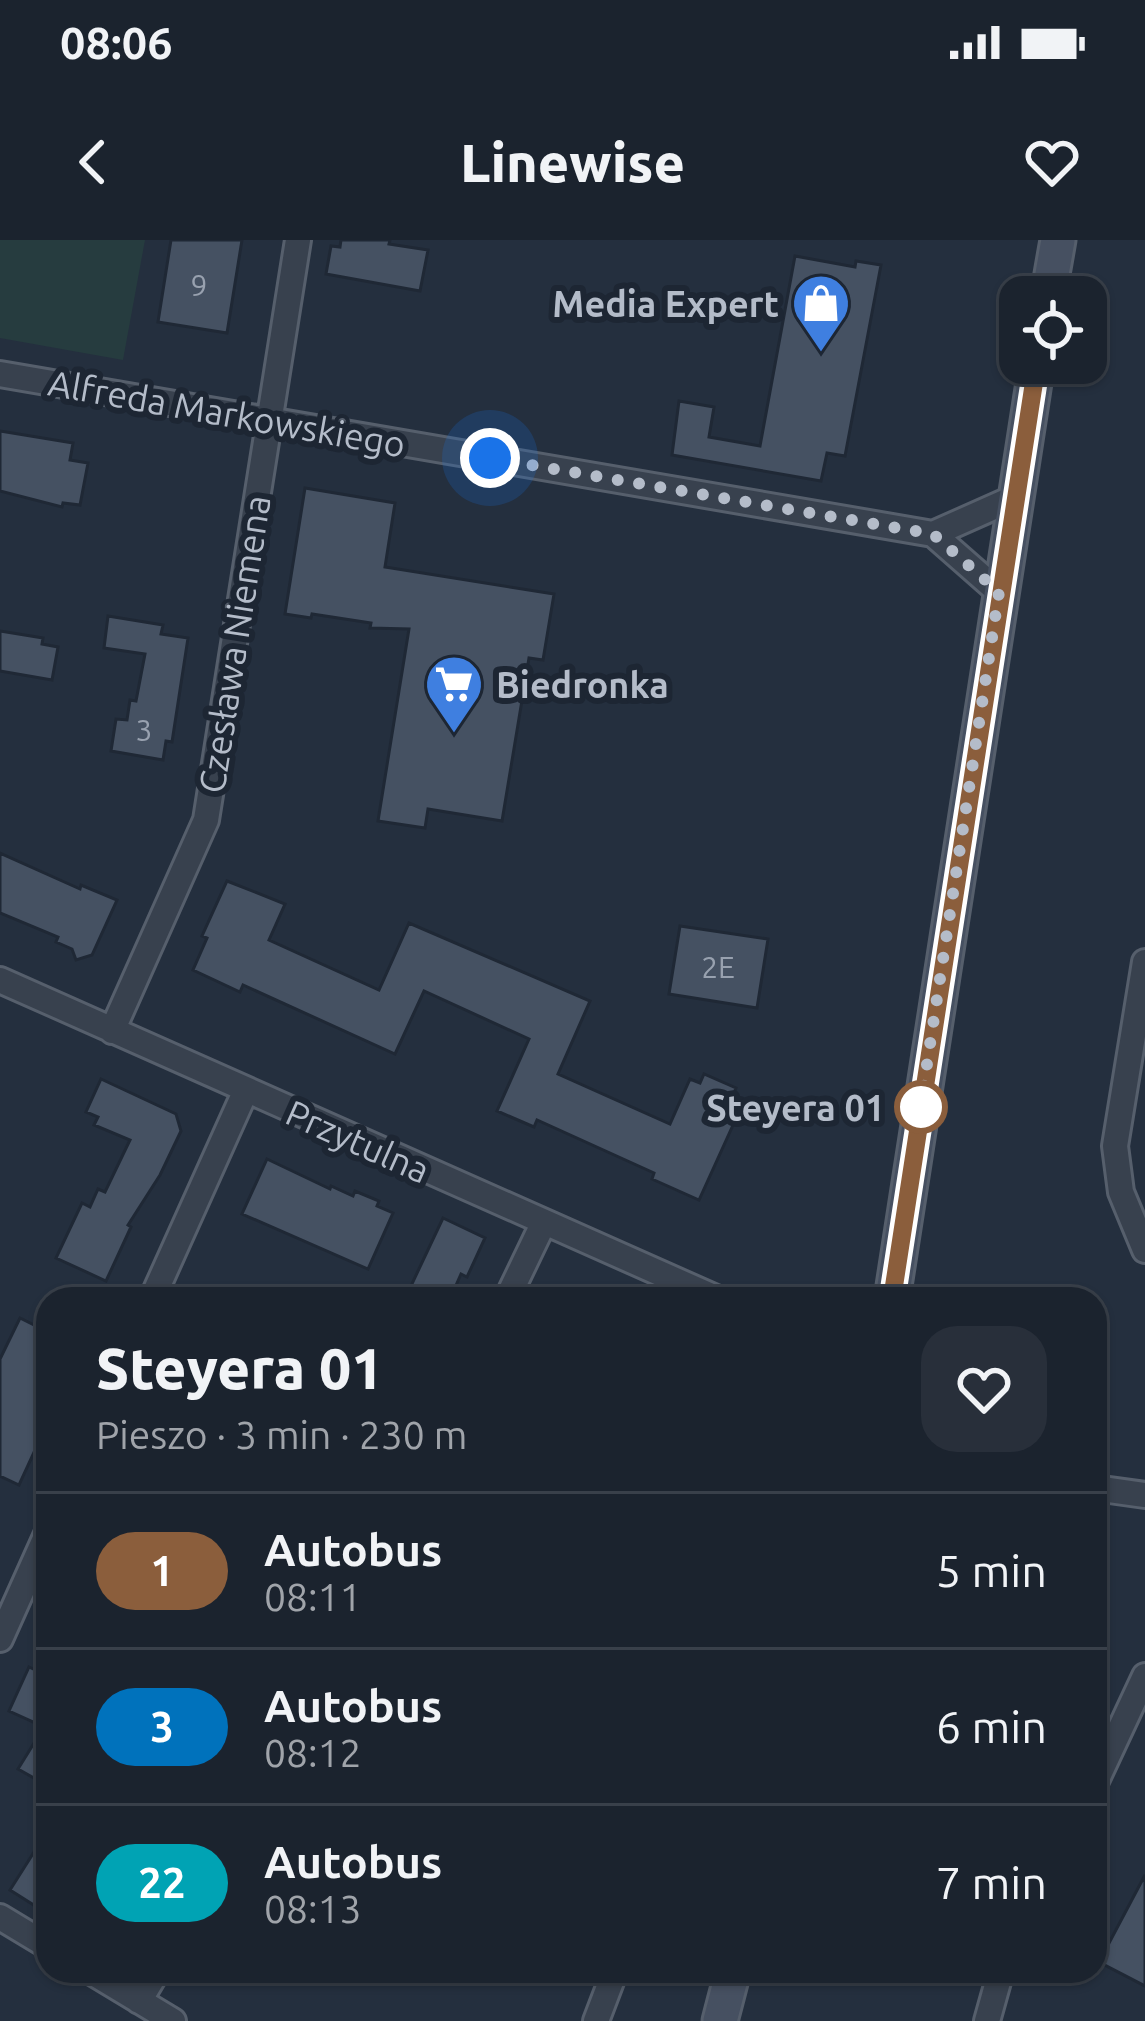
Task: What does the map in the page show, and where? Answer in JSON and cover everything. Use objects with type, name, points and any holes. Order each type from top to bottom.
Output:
[{"type":"street","name":"Czesława Niemena","points":[[112,1031],[206,820],[298,240]]},
{"type":"street","points":[[1052,276],[1058,240]]},
{"type":"street","name":"Alfreda Markowskiego","points":[[0,374],[933,534]]},
{"type":"street","points":[[894,1287],[1033,384]]},
{"type":"street","points":[[999,592],[933,534],[1014,498]]},
{"type":"street","points":[[1145,962],[1115,1146],[1120,1192],[1145,1250]]},
{"type":"street","name":"Przytulna","points":[[0,980],[690,1287]]},
{"type":"street","points":[[157,1287],[246,1090]]},
{"type":"street","points":[[513,1287],[543,1224]]},
{"type":"street","points":[[1107,1490],[1145,1495]]},
{"type":"street","points":[[0,1639],[36,1559]]},
{"type":"street","points":[[1107,1757],[1145,1676]]},
{"type":"street","points":[[0,1917],[36,1939]]},
{"type":"street","points":[[110,1983],[173,2021]]},
{"type":"street","points":[[139,2000],[150,1983]]},
{"type":"street","points":[[596,2021],[610,1983]]},
{"type":"street","points":[[719,2021],[730,1983]]},
{"type":"street","points":[[987,2021],[998,1983]]},
{"type":"green space","points":[[0,240],[145,240],[123,360],[0,338]]},
{"type":"building","points":[[171,240],[242,240],[227,333],[158,322]]},
{"type":"building","points":[[341,240],[390,240],[389,244],[428,250],[420,291],[326,274],[331,246],[340,247]]},
{"type":"building","name":"Media Expert","points":[[795,256],[855,267],[856,261],[881,265],[845,456],[827,453],[821,481],[672,455],[679,401],[714,407],[709,437],[760,446]]},
{"type":"building","points":[[0,431],[73,443],[70,460],[88,463],[80,505],[63,503],[62,507],[0,491]]},
{"type":"building","name":"Biedronka","points":[[305,488],[395,503],[385,567],[554,594],[543,660],[529,658],[502,821],[428,809],[425,828],[378,821],[409,629],[370,628],[371,623],[285,614]]},
{"type":"building","points":[[108,616],[163,625],[161,634],[188,638],[172,742],[166,741],[163,760],[111,751],[116,719],[127,720],[130,700],[136,701],[145,654],[104,648]]},
{"type":"building","points":[[0,631],[43,638],[42,644],[58,647],[52,680],[0,671]]},
{"type":"building","points":[[0,853],[117,900],[92,955],[76,960],[72,949],[56,942],[58,937],[0,913]]},
{"type":"building","points":[[227,881],[285,904],[269,940],[379,990],[409,923],[590,1001],[558,1074],[670,1124],[690,1079],[700,1083],[704,1074],[736,1088],[732,1098],[743,1103],[699,1200],[652,1179],[654,1173],[537,1120],[534,1127],[497,1111],[529,1039],[424,991],[395,1054],[243,985],[240,992],[193,970],[207,938],[202,936]]},
{"type":"building","points":[[680,926],[768,939],[757,1008],[669,994]]},
{"type":"building","points":[[101,1079],[176,1114],[181,1131],[128,1225],[106,1281],[56,1258],[82,1203],[90,1207],[98,1189],[105,1192],[130,1140],[94,1125],[98,1117],[86,1112]]},
{"type":"building","points":[[267,1159],[330,1189],[353,1196],[355,1191],[379,1201],[377,1206],[393,1213],[368,1269],[242,1214]]},
{"type":"building","points":[[443,1218],[485,1238],[467,1277],[461,1274],[455,1287],[410,1287]]},
{"type":"building","points":[[20,1318],[36,1326],[36,1448],[19,1485],[0,1476],[0,1359]]},
{"type":"building","points":[[29,1667],[36,1670],[36,1723],[9,1711]]},
{"type":"building","points":[[36,1740],[36,1779],[18,1769]]},
{"type":"building","points":[[36,1849],[36,1906],[10,1890]]},
{"type":"building","points":[[1145,1875],[1145,1986],[1107,1966],[1107,1947]]},
{"type":"bus line","name":"1","points":[[894,1287],[1034,384]]},
{"type":"place","name":"Media Expert","points":[[821,354]]},
{"type":"place","name":"Biedronka","points":[[454,735]]},
{"type":"place","name":"Steyera 01","points":[[921,1107]]},
{"type":"route","points":[[490,458],[933,534],[999,592],[921,1107]]}]
